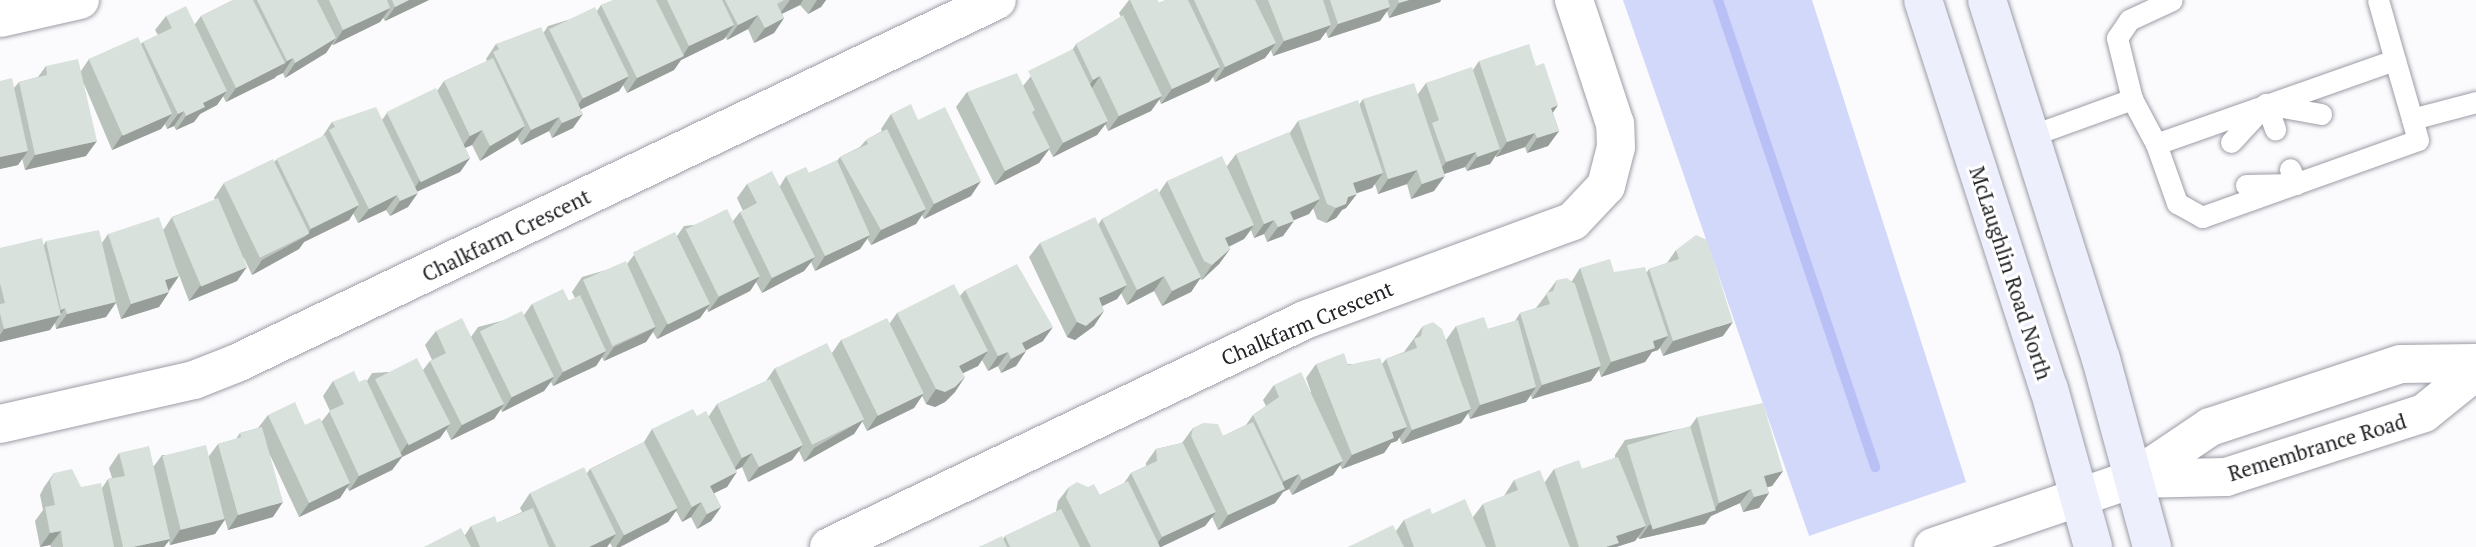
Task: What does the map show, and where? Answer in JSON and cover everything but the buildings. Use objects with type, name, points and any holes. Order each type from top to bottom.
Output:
[{"type":"main road","name":"McLaughlin Road North","points":[[1923,0],[2049,389],[2093,547]]},
{"type":"main road","points":[[1987,0],[2101,359],[2152,547]]},
{"type":"street","points":[[0,18],[79,0]]},
{"type":"street","name":"Chalkfarm Crescent","points":[[0,424],[194,380],[237,363],[997,0]]},
{"type":"street","name":"Chalkfarm Crescent","points":[[829,547],[1307,318],[1573,220],[1606,186],[1616,147],[1615,124],[1574,0]]},
{"type":"street","points":[[1933,547],[2133,479],[2210,427],[2401,364],[2476,363]]},
{"type":"street","name":"Remembrance Road","points":[[2133,479],[2225,477],[2424,413],[2476,370]]},
{"type":"lane","points":[[2172,0],[2129,20],[2117,38],[2132,99],[2156,144],[2178,204],[2202,217],[2335,156]]},
{"type":"lane","points":[[2246,185],[2293,176],[2418,140],[2378,0]]},
{"type":"lane","points":[[2156,144],[2395,60]]},
{"type":"lane","points":[[2030,136],[2132,99]]},
{"type":"lane","points":[[2412,119],[2476,102]]},
{"type":"lane","points":[[2266,104],[2321,114]]},
{"type":"lane","points":[[2266,104],[2275,129]]},
{"type":"lane","points":[[2231,142],[2266,104]]},
{"type":"shaded area","points":[[1623,0],[1812,0],[1966,482],[1809,536]]},
{"type":"waterway","points":[[1718,0],[1875,467]]}]
